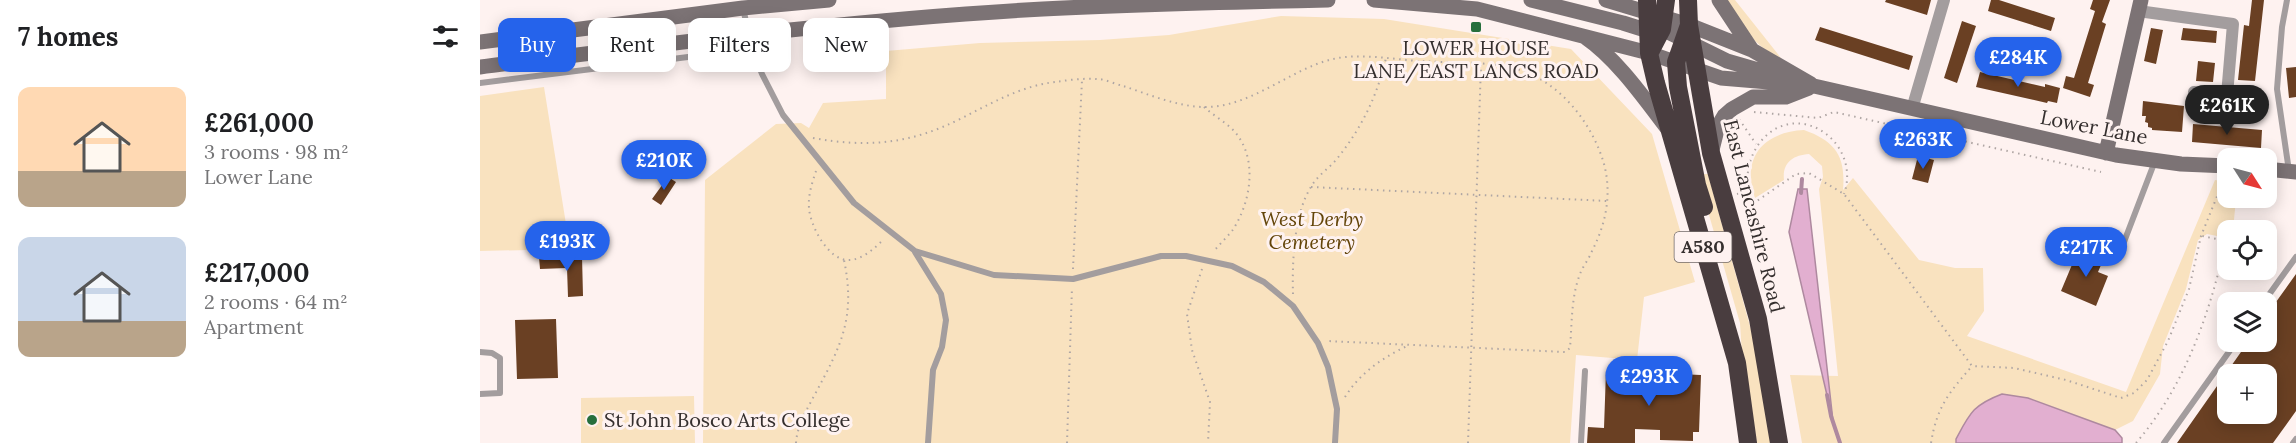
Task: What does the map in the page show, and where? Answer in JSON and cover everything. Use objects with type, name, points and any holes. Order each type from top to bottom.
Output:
[{"type":"highway","name":"East Lancashire Road","points":[[1688,0],[1684,44],[1697,71],[1711,153],[1758,319],[1779,443]]},
{"type":"highway","points":[[1647,6],[1660,22],[1649,53]]},
{"type":"highway","points":[[1684,44],[1678,87],[1697,185],[1735,314],[1737,363]]},
{"type":"highway","name":"A580","points":[[1649,53],[1667,128],[1737,363],[1748,443]]},
{"type":"street","points":[[480,42],[743,8],[829,0]]},
{"type":"street","points":[[791,37],[1041,9],[1328,0]]},
{"type":"street","points":[[1374,0],[1477,9],[1649,53],[1684,44]]},
{"type":"street","points":[[1531,0],[1660,22],[1684,44],[1732,63],[1814,86]]},
{"type":"street","points":[[1606,0],[1647,6]]},
{"type":"street","points":[[1719,0],[1752,50]]},
{"type":"street","points":[[1912,108],[1944,0]]},
{"type":"street","points":[[2106,153],[2140,5],[2233,24],[2226,95]]},
{"type":"street","points":[[1660,22],[1684,44]]},
{"type":"street","points":[[1581,34],[1593,42],[1630,82],[1667,128]]},
{"type":"street","name":"Lower Lane","points":[[1684,44],[1752,50],[1814,86]]},
{"type":"street","points":[[480,67],[688,48]]},
{"type":"street","name":"Lower Lane","points":[[1697,71],[1721,78],[1814,86],[2106,153],[2217,165]]},
{"type":"street","points":[[1711,153],[1718,126],[1732,109],[1753,97],[1786,97],[1814,86]]},
{"type":"street","points":[[2194,92],[2253,99]]},
{"type":"street","points":[[2277,170],[2292,171]]},
{"type":"lane","points":[[2287,0],[2282,27],[2277,89],[2292,171]]},
{"type":"lane","points":[[743,8],[745,18]]},
{"type":"lane","points":[[480,83],[688,51]]},
{"type":"lane","points":[[761,72],[783,115],[854,203],[915,251],[994,275],[1073,279],[1161,256],[1186,256],[1204,262],[1232,266],[1264,282],[1293,306],[1318,343],[1328,367],[1337,409],[1335,443]]},
{"type":"lane","points":[[2124,242],[2155,160]]},
{"type":"lane","points":[[915,251],[940,294],[946,320],[942,347],[933,370],[928,443]]},
{"type":"lane","points":[[2271,292],[2296,257]]},
{"type":"lane","points":[[480,352],[492,352],[500,358],[500,393],[480,394]]},
{"type":"lane","points":[[2164,443],[2229,352]]},
{"type":"lane","points":[[1581,443],[1585,371]]},
{"type":"lane","points":[[2293,443],[2296,439]]},
{"type":"path","points":[[801,138],[856,143],[900,141],[938,129],[1019,90],[1054,82],[1098,79],[1171,101],[1204,107],[1254,94],[1306,69],[1336,58],[1386,58],[1514,69],[1550,87],[1579,113],[1591,131],[1605,166],[1608,188],[1601,233],[1580,273],[1575,291],[1570,348],[1565,352],[1409,344],[1323,341],[1318,343]]},
{"type":"path","points":[[1293,306],[1296,236],[1301,208],[1311,187],[1334,162],[1364,120],[1375,98],[1386,58]]},
{"type":"path","points":[[1468,443],[1481,65]]},
{"type":"path","points":[[1067,443],[1082,80]]},
{"type":"path","points":[[1204,107],[1234,131],[1245,147],[1249,165],[1249,187],[1245,206],[1232,230],[1204,262],[1187,314],[1192,350],[1210,402],[1208,443]]},
{"type":"path","points":[[1750,113],[1818,118],[1834,112],[2101,172]]},
{"type":"path","points":[[1744,115],[1738,118],[1756,144]]},
{"type":"path","points":[[1803,117],[1803,124]]},
{"type":"path","points":[[1844,194],[1849,182],[1845,156],[1829,135],[1803,124],[1780,126],[1756,144],[1748,164],[1749,191],[1754,203],[1796,174],[1809,173],[1844,194],[1972,366],[2014,369],[2066,380],[2121,398],[2134,393],[2147,380],[2168,341],[2189,289],[2201,236],[2217,196]]},
{"type":"path","points":[[819,160],[809,196],[812,221],[826,247],[838,258],[850,261],[873,250],[890,232]]},
{"type":"path","points":[[1311,187],[1607,201]]},
{"type":"path","points":[[1737,194],[1749,191]]},
{"type":"path","points":[[2136,443],[2175,387],[2200,333],[2218,279],[2226,241],[2201,236]]},
{"type":"path","points":[[796,443],[800,423],[843,336],[849,303],[844,260]]},
{"type":"path","points":[[1337,409],[1362,375],[1392,353],[1409,344]]},
{"type":"path","points":[[1931,443],[1934,427],[1946,396],[1972,366]]},
{"type":"green space","points":[[1725,0],[1735,0],[1781,58],[1771,54],[1756,41]]},
{"type":"green space","name":"West Derby Cemetery","points":[[1281,16],[1384,19],[1571,49],[1652,134],[1695,282],[1644,297],[1637,360],[1576,355],[1570,443],[703,443],[705,180],[776,124],[801,123],[809,128],[823,103],[886,99],[889,51],[980,43],[1100,40],[1169,35]]},
{"type":"green space","points":[[544,87],[570,249],[480,251],[480,96]]},
{"type":"green space","points":[[1804,130],[1824,139],[1831,145],[1843,168],[1843,190],[1853,178],[1919,260],[1955,268],[1983,268],[1984,311],[1967,336],[2126,392],[2215,180],[2217,180],[2217,208],[2235,208],[2234,220],[2217,220],[2217,236],[2207,234],[2198,240],[2186,289],[2163,346],[2160,374],[2133,421],[2115,430],[2028,398],[2002,394],[1956,440],[1956,443],[1802,443],[1790,375],[1838,376],[1819,189],[1823,177],[1822,166],[1809,154],[1798,156],[1787,165],[1784,180],[1755,198],[1751,184],[1751,171],[1759,150],[1777,136]]},
{"type":"green space","points":[[1704,174],[1708,174],[1761,366],[1774,443],[1757,443],[1742,355],[1740,323],[1701,187]]},
{"type":"green space","points":[[694,396],[695,443],[581,443],[581,398]]},
{"type":"shaded area","points":[[1798,189],[1807,189],[1833,421],[1789,232]]},
{"type":"shaded area","points":[[2002,394],[2028,398],[2115,430],[2122,438],[2122,443],[1956,443],[1956,439],[1973,411]]},
{"type":"building","points":[[1886,0],[1931,0],[1927,15],[1885,2]]},
{"type":"building","points":[[1991,0],[1999,0],[2055,18],[2051,31],[1988,11]]},
{"type":"building","points":[[2093,0],[2110,0],[2102,22],[2106,24],[2088,83],[2094,85],[2090,97],[2063,88],[2066,76],[2074,78],[2095,11],[2090,9]]},
{"type":"building","points":[[2252,0],[2264,0],[2255,81],[2238,80],[2244,25],[2249,26]]},
{"type":"building","points":[[1962,21],[1976,26],[1957,83],[1944,78]]},
{"type":"building","points":[[1820,27],[1913,56],[1909,70],[1815,40]]},
{"type":"building","points":[[2151,28],[2163,30],[2156,64],[2144,61]]},
{"type":"building","points":[[2183,28],[2217,31],[2216,43],[2181,40]]},
{"type":"building","points":[[2198,61],[2215,63],[2213,82],[2196,81]]},
{"type":"building","points":[[2296,67],[2296,97],[2289,98],[2286,68]]},
{"type":"building","points":[[1980,72],[2045,87],[2045,84],[2060,88],[2057,103],[2048,101],[2047,103],[1976,87]]},
{"type":"building","points":[[2143,101],[2184,106],[2182,132],[2152,130],[2148,127],[2148,123],[2145,122],[2146,116],[2142,116]]},
{"type":"building","points":[[2193,124],[2262,130],[2261,148],[2192,142]]},
{"type":"building","points":[[1918,156],[1934,160],[1928,183],[1912,179]]},
{"type":"building","points":[[668,177],[676,182],[661,205],[652,199]]},
{"type":"building","points":[[2079,248],[2104,258],[2098,272],[2108,276],[2096,306],[2061,291]]},
{"type":"building","points":[[582,256],[583,296],[568,297],[567,268],[540,269],[539,257]]},
{"type":"building","points":[[2296,274],[2296,411],[2273,443],[2177,443],[2217,386],[2217,424],[2277,424],[2277,364],[2233,364],[2241,352],[2277,352],[2277,301]]},
{"type":"building","points":[[556,319],[558,378],[517,379],[515,320]]},
{"type":"building","points":[[1606,371],[1701,375],[1699,432],[1693,432],[1693,441],[1660,440],[1660,430],[1635,429],[1635,443],[1587,443],[1588,427],[1604,428]]},
{"type":"waterway","points":[[1801,193],[1802,179]]},
{"type":"waterway","points":[[1827,395],[1840,443]]},
{"type":"place","name":"LOWER HOUSE LANE/EAST LANCS ROAD","points":[[1476,27]]},
{"type":"place","name":"St John Bosco Arts College","points":[[592,420]]}]
